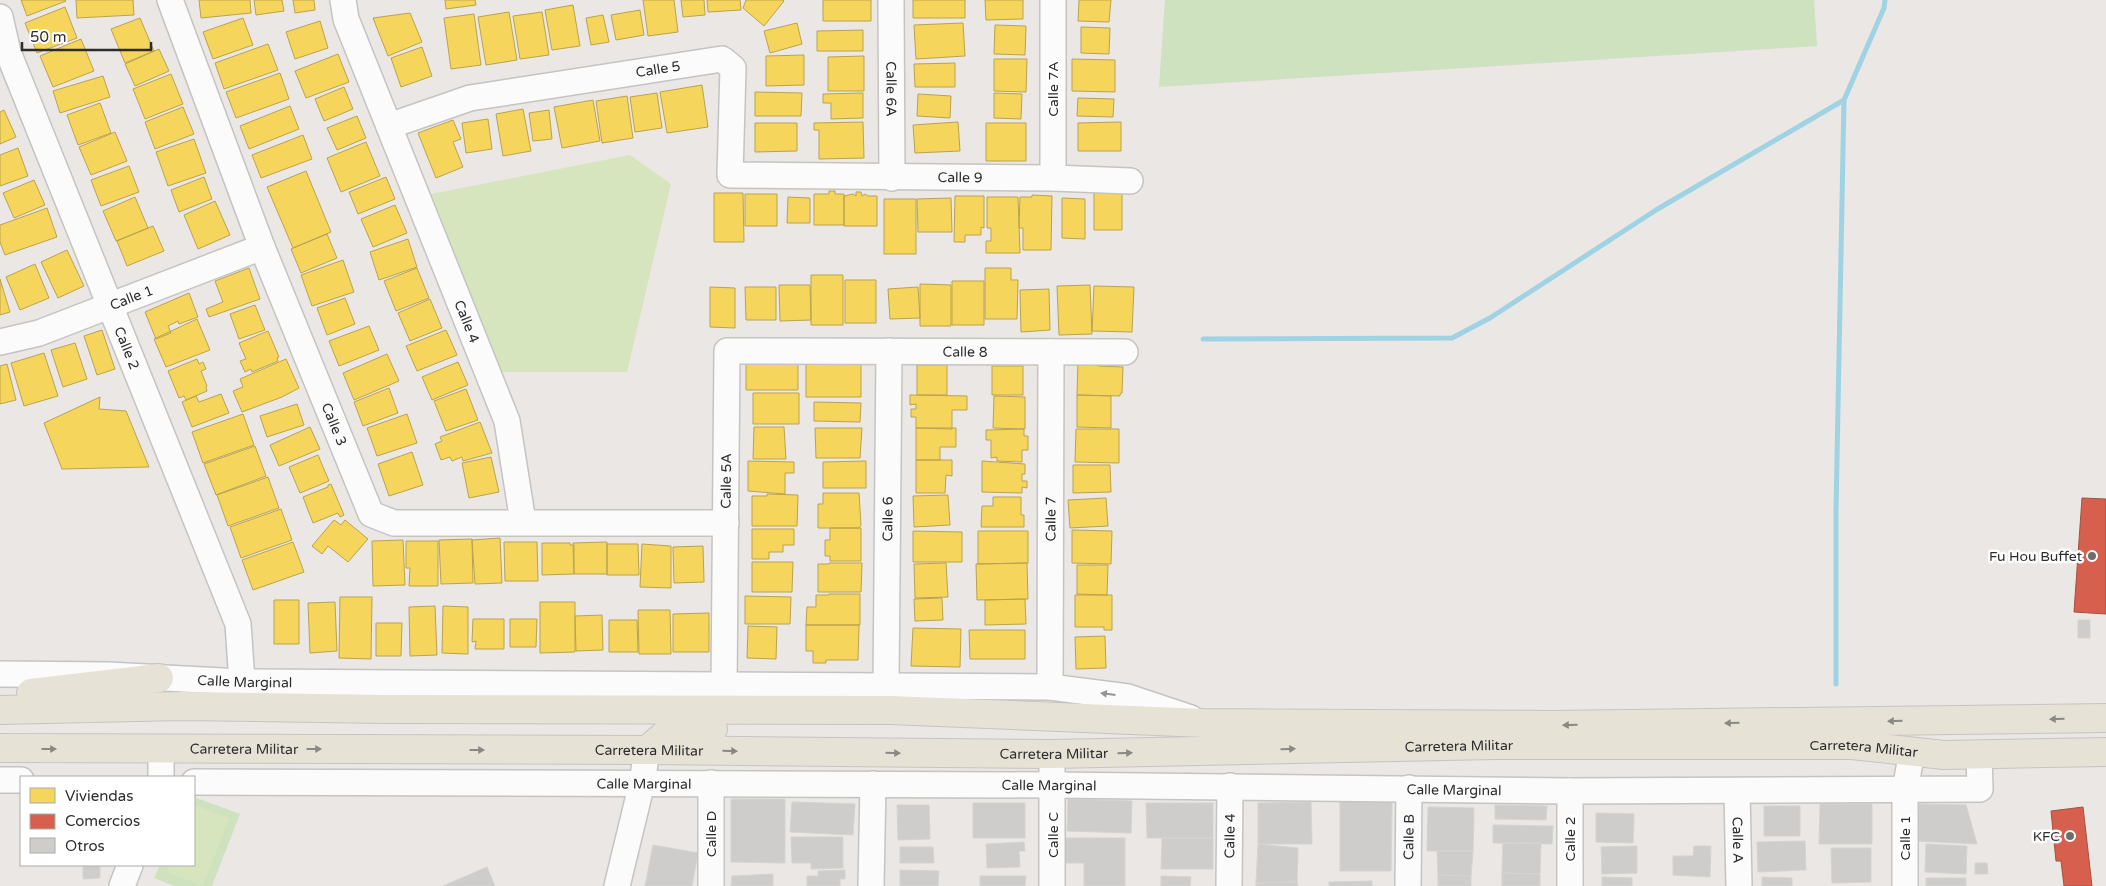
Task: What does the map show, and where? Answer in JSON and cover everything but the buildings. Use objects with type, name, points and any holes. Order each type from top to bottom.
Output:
[{"type":"main road","points":[[0,699],[6,695],[159,678]]},
{"type":"main road","name":"Carretera Militar","points":[[0,710],[182,706],[383,709],[888,698],[1204,723],[1552,725],[2106,718]]},
{"type":"main road","points":[[383,709],[409,726],[613,726],[638,739],[647,750],[669,731],[677,729],[851,728],[888,698]]},
{"type":"main road","name":"Carretera Militar","points":[[0,748],[647,750],[1052,754],[1495,745],[1852,745],[1944,754],[2106,752]]},
{"type":"street","name":"Calle 3","points":[[170,0],[262,248],[371,514],[394,523],[726,524]]},
{"type":"street","name":"Calle 4","points":[[343,0],[346,19],[507,421],[523,522]]},
{"type":"street","name":"Calle 6A","points":[[891,0],[892,178]]},
{"type":"street","name":"Calle 7A","points":[[1053,0],[1053,178]]},
{"type":"street","name":"Calle 2","points":[[0,17],[8,52],[9,70],[111,306],[238,624],[242,682]]},
{"type":"street","name":"Calle 5","points":[[389,126],[470,98],[722,58],[733,68],[730,175],[820,177]]},
{"type":"street","name":"Calle 9","points":[[820,177],[1053,178],[1130,181]]},
{"type":"street","name":"Calle 1","points":[[0,342],[39,334],[262,248]]},
{"type":"street","name":"Calle 5A","points":[[724,687],[727,351],[803,351]]},
{"type":"street","name":"Calle 8","points":[[803,351],[1125,352]]},
{"type":"street","name":"Calle 6","points":[[888,698],[889,351]]},
{"type":"street","name":"Calle 7","points":[[1050,687],[1051,352]]},
{"type":"street","name":"Calle Marginal","points":[[0,674],[108,675],[242,682],[724,687],[888,698],[1050,687],[1128,697],[1204,723]]},
{"type":"street","points":[[160,776],[161,749]]},
{"type":"street","points":[[616,886],[642,783],[647,750]]},
{"type":"street","points":[[1905,790],[1912,751]]},
{"type":"street","name":"Calle C","points":[[1052,754],[1052,886]]},
{"type":"street","name":"Calle Marginal","points":[[195,782],[1230,786],[1570,792],[1980,789],[1979,754]]},
{"type":"street","points":[[0,780],[20,780]]},
{"type":"street","name":"Calle D","points":[[711,886],[712,783]]},
{"type":"street","points":[[871,886],[873,784]]},
{"type":"street","name":"Calle 4","points":[[1229,886],[1230,786]]},
{"type":"street","name":"Calle B","points":[[1408,788],[1408,886]]},
{"type":"street","name":"Calle 1","points":[[1905,790],[1905,886]]},
{"type":"street","name":"Calle 2","points":[[1570,792],[1570,886]]},
{"type":"street","name":"Calle A","points":[[1737,792],[1738,886]]},
{"type":"street","points":[[122,886],[130,866]]},
{"type":"green space","points":[[1165,0],[1814,0],[1817,46],[1159,87]]},
{"type":"green space","points":[[630,155],[671,184],[627,372],[501,372],[431,194]]},
{"type":"green space","points":[[195,797],[240,814],[212,886],[175,886],[154,878],[160,866],[195,866]]},
{"type":"green space","points":[[195,805],[229,818],[203,886],[167,872],[169,866],[195,866]]},
{"type":"waterway","points":[[1836,684],[1836,510],[1844,100],[1884,8],[1885,0]]},
{"type":"waterway","points":[[1203,339],[1452,338],[1490,318],[1656,210],[1844,100]]},
{"type":"place","name":"Fu Hou Buffet","points":[[2092,556]]},
{"type":"place","name":"KFC","points":[[2070,836]]}]
